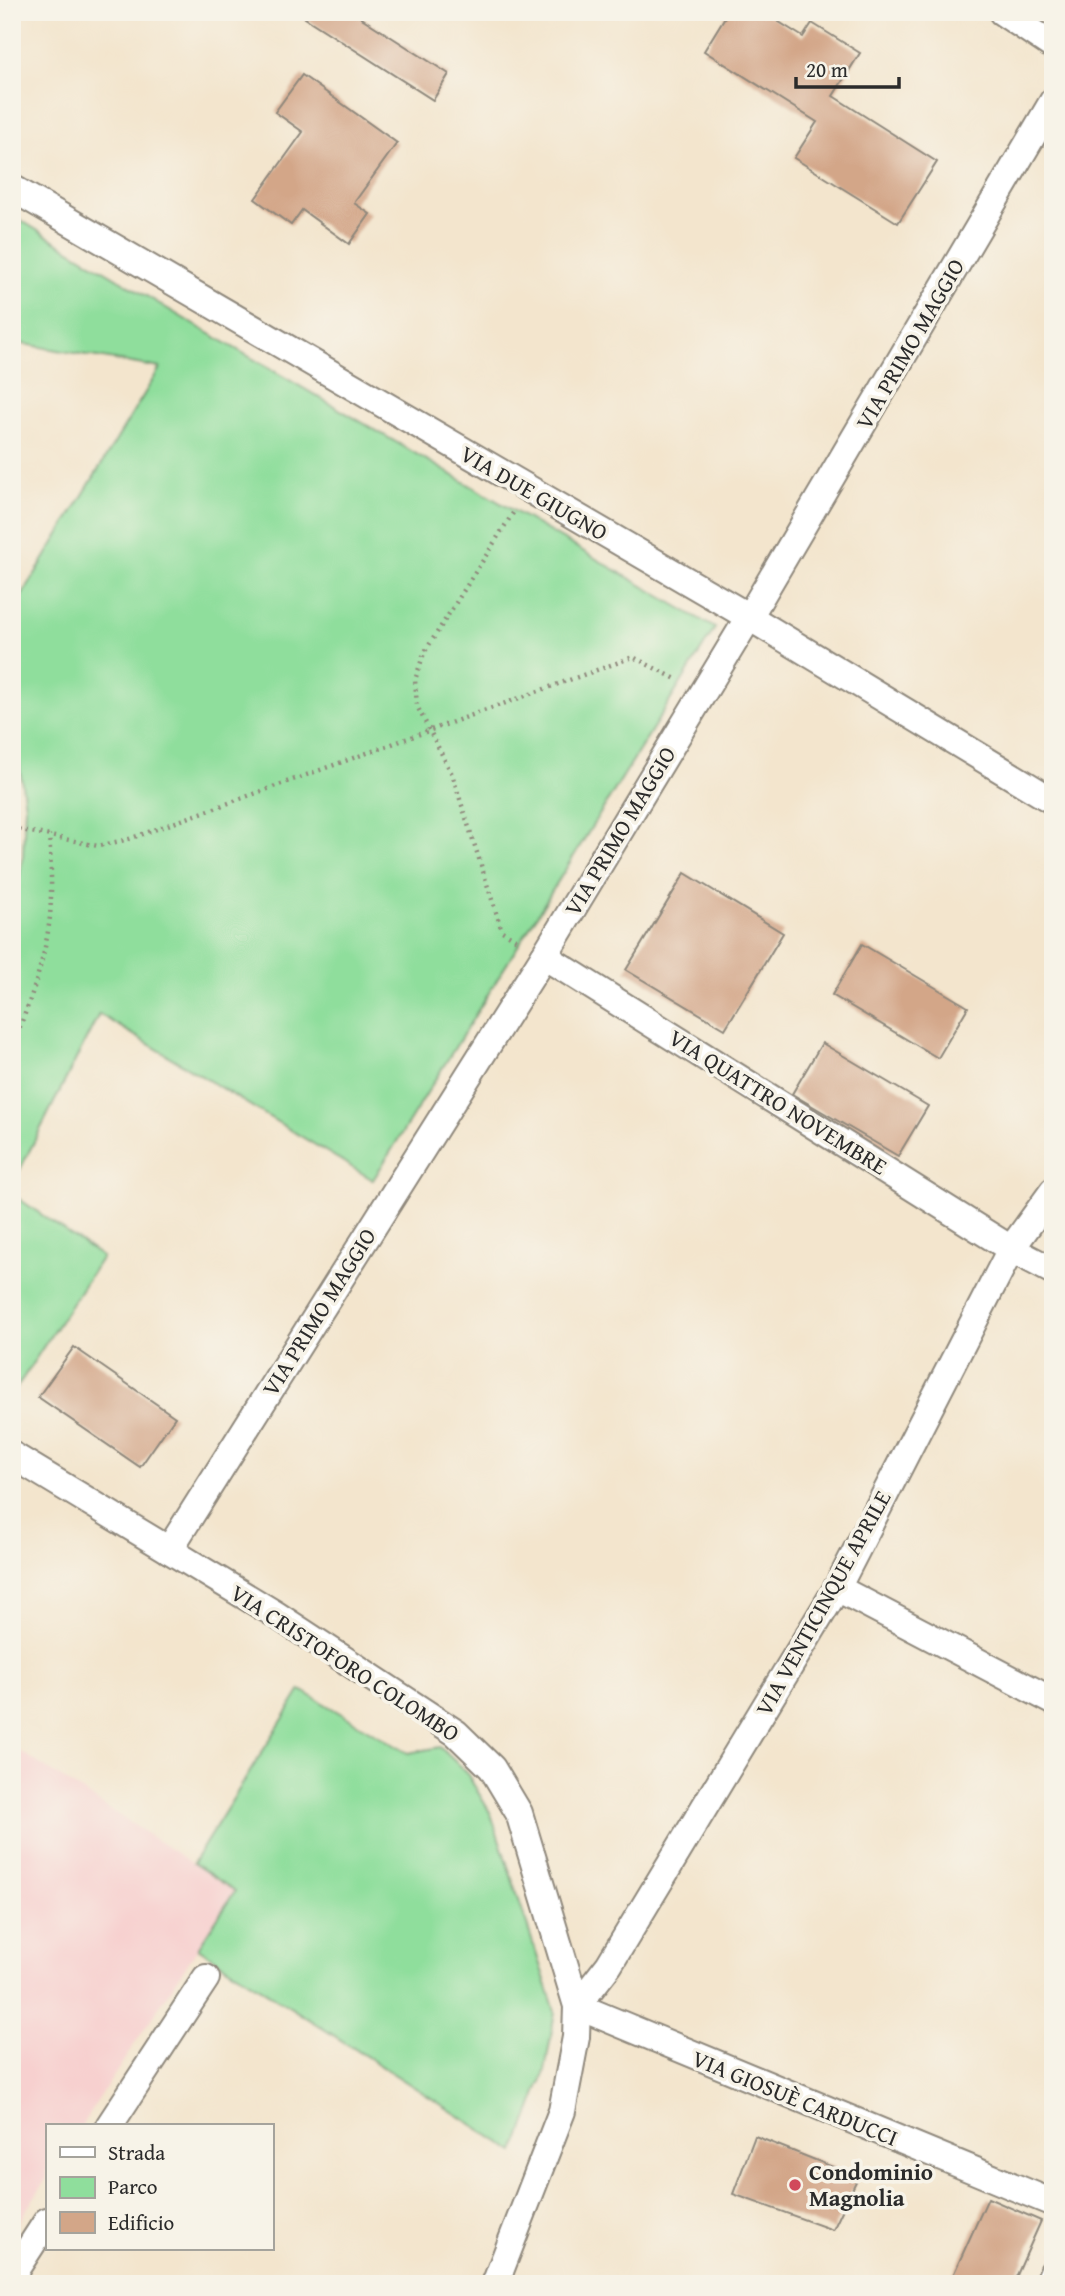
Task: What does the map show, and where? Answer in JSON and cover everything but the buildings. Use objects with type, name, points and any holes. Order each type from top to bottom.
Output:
[{"type":"street","points":[[1002,12],[1053,46]]},
{"type":"street","name":"VIA PRIMO MAGGIO","points":[[169,1550],[544,956],[704,693],[1053,101]]},
{"type":"street","name":"VIA DUE GIUGNO","points":[[12,188],[749,617],[1053,801]]},
{"type":"street","name":"VIA QUATTRO NOVEMBRE","points":[[544,956],[1011,1249],[1053,1271]]},
{"type":"street","name":"VIA VENTICINQUE APRILE","points":[[577,2006],[609,1965],[837,1588],[1011,1249],[1053,1191]]},
{"type":"street","name":"VIA CRISTOFORO COLOMBO","points":[[12,1455],[275,1614],[456,1733],[492,1768],[519,1813],[577,2006],[576,2037],[562,2112],[495,2284]]},
{"type":"street","points":[[837,1588],[1053,1701]]},
{"type":"street","points":[[110,2124],[206,1978]]},
{"type":"street","name":"VIA GIOSUÈ CARDUCCI","points":[[577,2006],[1053,2203]]},
{"type":"street","points":[[12,2275],[46,2223]]},
{"type":"street","points":[[1048,2284],[1053,2272]]},
{"type":"path","points":[[528,489],[424,653],[415,680],[417,706],[452,774],[502,931],[544,956]]},
{"type":"path","points":[[12,828],[98,846],[129,839],[633,657],[704,693]]},
{"type":"path","points":[[12,1047],[32,999],[50,920],[52,879],[49,835]]},
{"type":"shaded area","points":[[12,1746],[235,1891],[82,2124],[46,2124],[46,2180],[12,2232]]},
{"type":"green space","points":[[12,215],[188,321],[715,628],[373,1180],[99,1014],[12,1185],[12,915],[23,856],[25,806],[19,762],[12,737],[12,612],[160,368],[12,342]]},
{"type":"green space","points":[[12,1194],[102,1257],[12,1395]]},
{"type":"green space","points":[[301,1690],[408,1753],[440,1747],[466,1772],[491,1814],[555,2011],[545,2071],[515,2152],[198,1948],[235,1891],[193,1863]]},
{"type":"place","name":"Condominio Magnolia","points":[[795,2185]]}]
